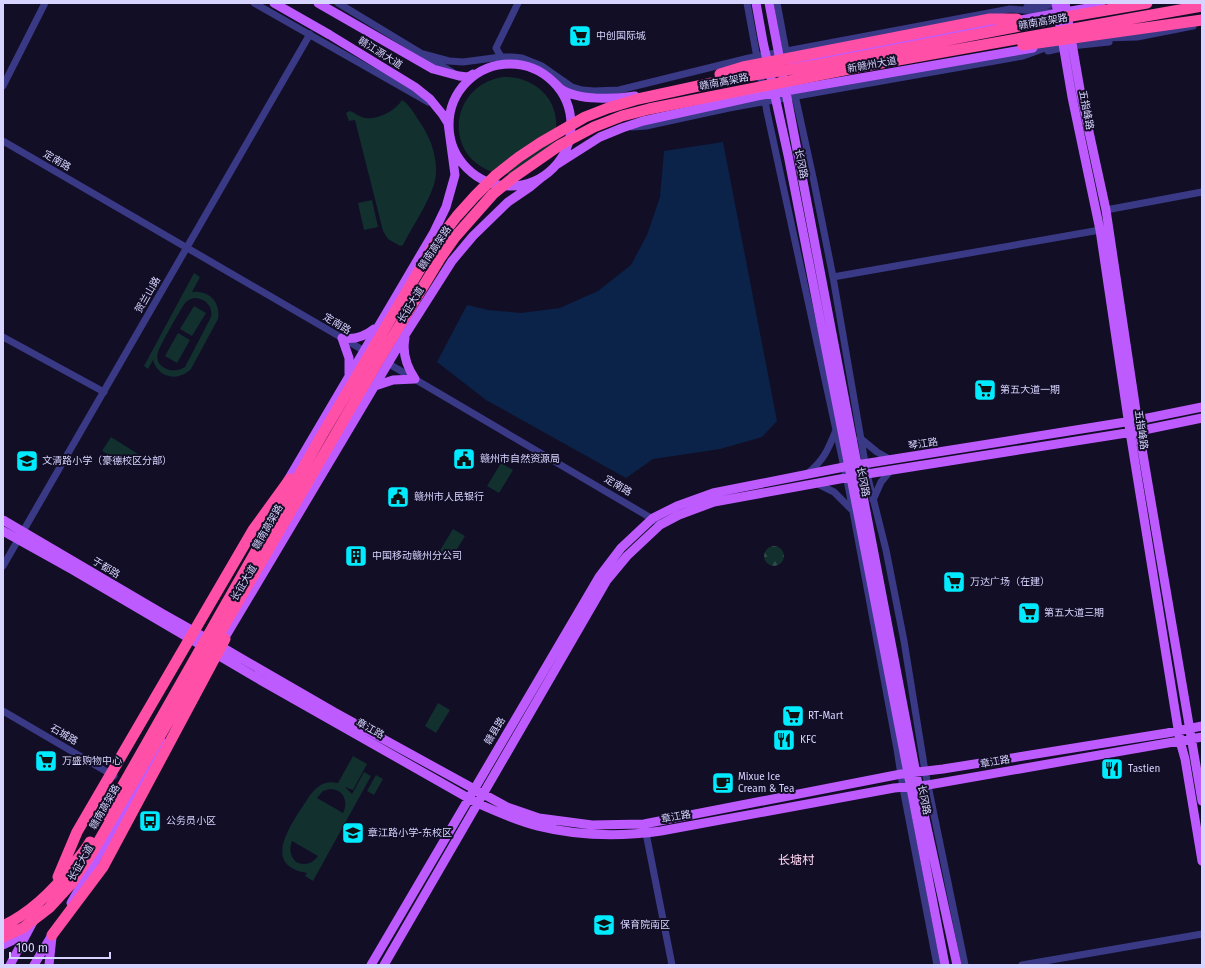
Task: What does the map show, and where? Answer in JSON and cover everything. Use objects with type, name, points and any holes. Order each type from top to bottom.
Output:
[{"type":"highway","name":"赣南高架路","points":[[3,926],[17,920],[43,900],[88,847],[322,435],[433,247],[457,216],[496,175],[540,143],[585,117],[638,99],[735,78],[826,63],[1146,3]]},
{"type":"highway","name":"赣南高架路","points":[[3,938],[23,928],[49,908],[72,884],[94,851],[377,363],[441,257],[455,237],[494,194],[514,176],[560,145],[594,127],[622,116],[649,109],[762,95],[859,67],[1202,6]]},
{"type":"highway","points":[[638,99],[743,67],[990,19],[1018,19]]},
{"type":"highway","points":[[762,95],[860,72],[984,51],[1202,19]]},
{"type":"highway","points":[[58,876],[77,832],[252,530],[322,435]]},
{"type":"highway","points":[[52,935],[103,867],[207,676],[283,526]]},
{"type":"main road","name":"赣江源大道","points":[[274,3],[415,87],[437,107],[448,124],[451,143]]},
{"type":"main road","name":"赣江源大道","points":[[318,3],[425,65],[441,72],[468,77],[489,67]]},
{"type":"main road","name":"长冈路","points":[[756,3],[855,471],[913,773],[945,965]]},
{"type":"main road","name":"长冈路","points":[[769,3],[791,94],[855,471]]},
{"type":"main road","name":"新赣州大道","points":[[549,78],[562,89],[572,93],[593,98],[614,99],[635,96],[769,67],[858,52],[1018,19],[1060,6],[1118,3]]},
{"type":"main road","name":"五指峰路","points":[[1060,6],[1133,421]]},
{"type":"main road","name":"新赣州大道","points":[[556,165],[590,143],[622,128],[644,121],[762,95],[776,97],[1027,49],[1202,19]]},
{"type":"main road","name":"五指峰路","points":[[1067,43],[1081,95],[1106,210],[1134,432],[1178,731],[1185,759],[1202,861]]},
{"type":"main road","points":[[449,131],[451,108],[458,92],[469,79],[478,72],[503,60],[528,66],[539,71],[558,87],[569,108],[571,132],[568,144],[556,165]]},
{"type":"main road","points":[[451,143],[455,153],[462,162],[478,177],[488,182],[505,186],[521,185],[542,177]]},
{"type":"main road","name":"长征大道","points":[[10,965],[58,876],[258,528],[300,460],[423,250],[446,207],[455,175],[451,143]]},
{"type":"main road","name":"长征大道","points":[[34,965],[218,649],[405,335],[452,261],[473,236],[508,202],[530,187],[556,165]]},
{"type":"main road","points":[[349,375],[348,351],[342,338],[356,338],[365,335],[373,330],[380,322]]},
{"type":"main road","points":[[405,335],[405,356],[408,368],[415,380]]},
{"type":"main road","points":[[375,386],[393,380],[415,380]]},
{"type":"main road","name":"琴江路","points":[[653,518],[677,506],[713,493],[806,475],[855,471],[891,465],[1202,407]]},
{"type":"main road","name":"琴江路","points":[[891,465],[1134,432],[1202,418]]},
{"type":"main road","name":"五指峰路","points":[[1134,432],[1202,801]]},
{"type":"main road","name":"琴江路","points":[[660,525],[679,515],[714,502],[816,483],[855,471]]},
{"type":"main road","name":"赣县路","points":[[370,965],[599,577],[621,548],[653,518]]},
{"type":"main road","name":"于都路","points":[[3,520],[20,536],[74,570],[196,637]]},
{"type":"main road","name":"赣县路","points":[[384,965],[607,580],[627,556],[660,525]]},
{"type":"main road","name":"于都路","points":[[3,531],[20,536]]},
{"type":"main road","name":"章江路","points":[[196,637],[507,807],[539,818],[592,825],[645,829],[913,773],[1202,726]]},
{"type":"main road","name":"章江路","points":[[218,649],[262,681],[477,803],[504,815],[536,826],[590,834],[645,829],[894,788],[915,787],[1202,737]]},
{"type":"main road","name":"长冈路","points":[[915,787],[957,965]]},
{"type":"main road","points":[[3,945],[18,938],[32,925]]},
{"type":"main road","points":[[49,965],[52,935]]},
{"type":"street","points":[[3,86],[45,3]]},
{"type":"street","points":[[254,3],[437,107]]},
{"type":"street","points":[[338,3],[459,76]]},
{"type":"street","points":[[503,60],[496,48],[518,3]]},
{"type":"street","points":[[747,3],[759,69],[762,95],[836,430],[855,471],[873,500],[886,550],[904,641],[913,773],[937,965]]},
{"type":"street","points":[[777,3],[782,52]]},
{"type":"street","points":[[423,54],[449,61],[463,62],[503,60],[512,57],[532,62],[549,70],[572,87],[594,91],[619,90],[756,57],[1010,9],[1090,3]]},
{"type":"street","points":[[913,773],[852,510],[855,471],[860,438],[833,277],[814,182],[791,94],[1023,56],[1067,43],[1137,37],[1202,25]]},
{"type":"street","name":"贺兰山路","points":[[3,566],[310,34]]},
{"type":"street","name":"定南路","points":[[3,141],[653,518],[660,525]]},
{"type":"street","points":[[1106,210],[1202,192]]},
{"type":"street","points":[[833,277],[1100,230]]},
{"type":"street","points":[[3,337],[104,392]]},
{"type":"street","points":[[806,475],[816,466],[828,451],[836,430]]},
{"type":"street","points":[[860,438],[891,465],[873,500]]},
{"type":"street","points":[[816,483],[834,492],[852,510]]},
{"type":"street","name":"石城路","points":[[3,711],[115,776]]},
{"type":"street","points":[[915,787],[965,965]]},
{"type":"street","points":[[645,829],[672,965]]},
{"type":"street","points":[[1022,965],[1202,934]]},
{"type":"green space","points":[[503,77],[524,80],[542,91],[553,108],[556,118],[555,136],[551,147],[519,170],[509,174],[493,172],[477,163],[466,151],[460,137],[459,121],[463,106],[472,93],[485,83]]},
{"type":"green space","points":[[402,100],[412,110],[427,135],[434,153],[436,173],[435,181],[428,199],[403,245],[400,246],[388,239],[383,231],[355,120],[349,121],[346,113],[350,111],[361,117],[375,118],[391,111]]},
{"type":"green space","points":[[372,200],[378,227],[364,230],[358,203]]},
{"type":"green space","points":[[194,273],[200,277],[192,292],[204,293],[216,302],[218,307],[218,319],[191,369],[186,373],[175,377],[169,376],[159,371],[153,360],[148,369],[144,366]],"holes":[[[194,298],[198,298],[207,303],[211,309],[211,317],[185,367],[170,370],[161,366],[157,358],[158,352],[176,318],[186,302]]]},
{"type":"green space","points":[[194,306],[206,313],[192,336],[180,329]]},
{"type":"green space","points":[[178,333],[190,340],[177,363],[165,356]]},
{"type":"green space","points":[[111,437],[138,454],[129,467],[102,451]]},
{"type":"green space","points":[[501,463],[513,470],[499,493],[487,486]]},
{"type":"green space","points":[[453,529],[465,536],[451,559],[439,552]]},
{"type":"green space","points":[[774,546],[781,549],[784,556],[781,563],[774,566],[767,563],[764,556],[767,549]]},
{"type":"green space","points":[[438,703],[450,710],[436,733],[425,726]]},
{"type":"green space","points":[[353,756],[367,764],[353,790],[345,787],[352,794],[364,772],[371,776],[313,881],[305,876],[307,873],[292,868],[284,861],[282,851],[284,840],[313,791],[322,784],[329,782],[338,783]],"holes":[[[330,789],[338,791],[344,796],[345,809],[343,813],[317,798],[323,791]],[[292,841],[318,856],[308,864],[296,862],[292,857],[291,852]]]},
{"type":"green space","points":[[376,775],[383,779],[374,795],[367,791]]},
{"type":"water","points":[[723,142],[777,421],[762,437],[720,449],[653,459],[626,478],[486,400],[437,362],[467,305],[488,310],[521,313],[560,308],[598,291],[631,265],[647,235],[660,197],[664,151]]},
{"type":"place","name":"中创国际城","points":[[580,36]]},
{"type":"place","name":"第五大道一期","points":[[985,390]]},
{"type":"place","name":"赣州市自然资源局","points":[[464,459]]},
{"type":"place","name":"文清路小学（豪德校区分部）","points":[[27,461]]},
{"type":"place","name":"赣州市人民银行","points":[[398,497]]},
{"type":"place","name":"中国移动赣州分公司","points":[[356,556]]},
{"type":"place","name":"万达广场（在建）","points":[[954,582]]},
{"type":"place","name":"第五大道三期","points":[[1029,613]]},
{"type":"place","name":"RT-Mart","points":[[793,716]]},
{"type":"place","name":"KFC","points":[[784,740]]},
{"type":"place","name":"万盛购物中心","points":[[46,761]]},
{"type":"place","name":"Tastien","points":[[1112,769]]},
{"type":"place","name":"Mixue Ice Cream & Tea","points":[[723,783]]},
{"type":"place","name":"公务员小区","points":[[150,821]]},
{"type":"place","name":"章江路小学-东校区","points":[[353,833]]},
{"type":"place","name":"保育院南区","points":[[604,925]]},
{"type":"district","name":"长塘村","points":[[796,860]]}]
